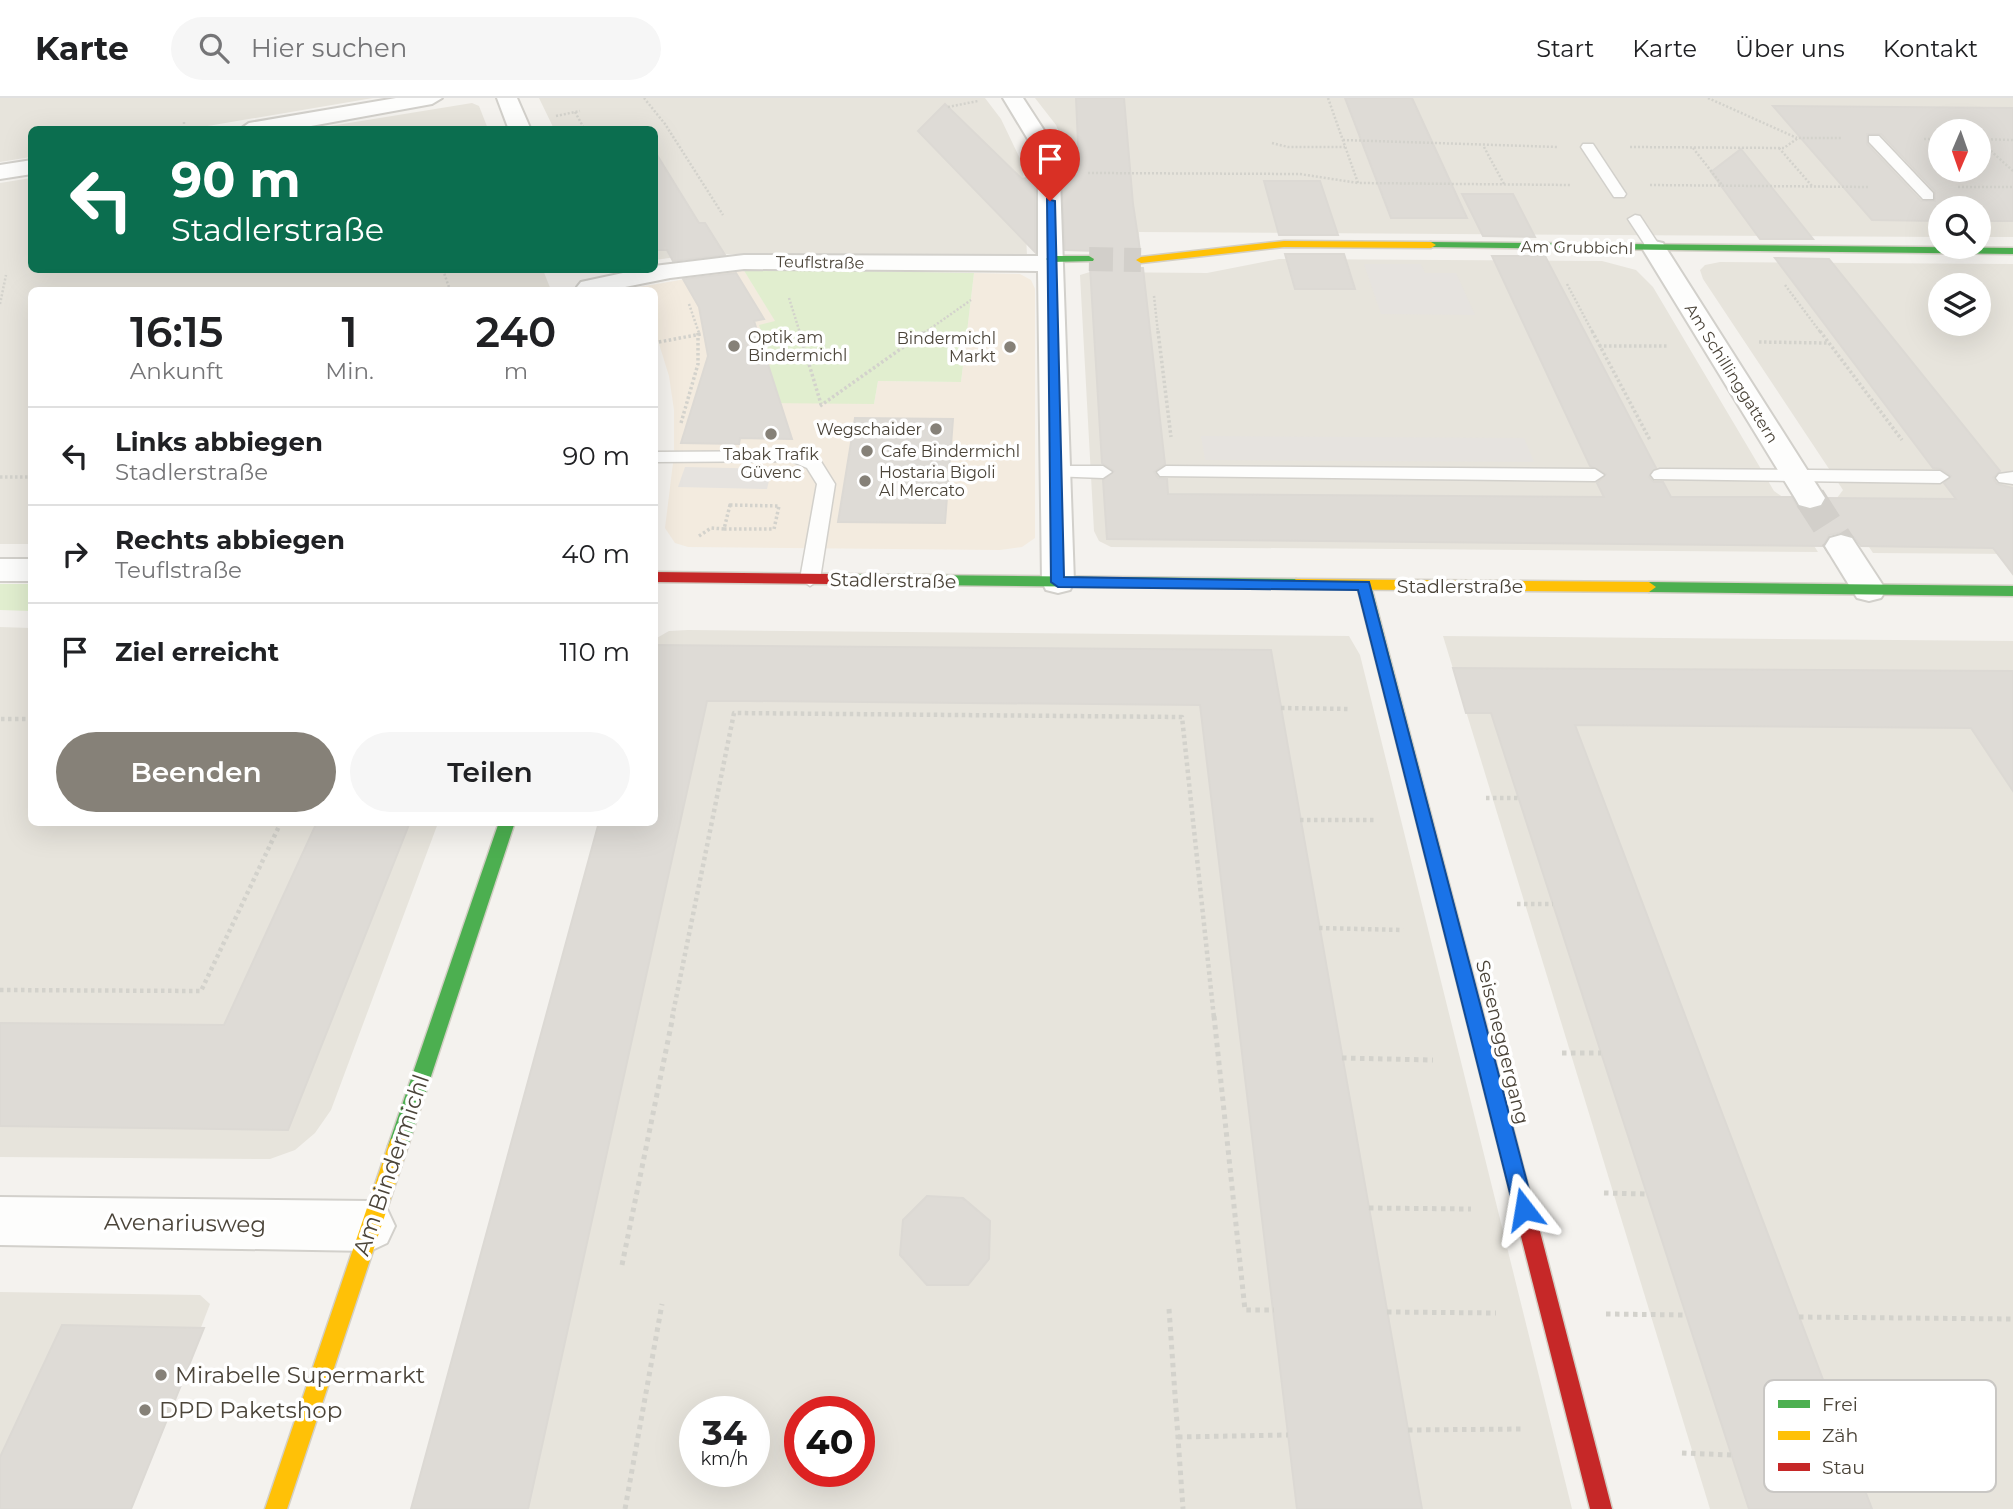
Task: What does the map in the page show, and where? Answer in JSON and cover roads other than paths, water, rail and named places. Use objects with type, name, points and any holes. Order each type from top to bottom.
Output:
[{"type":"street","points":[[272,126],[432,98]]},
{"type":"street","points":[[507,98],[518,126]]},
{"type":"street","points":[[1013,98],[1032,124],[1046,160],[1058,582]]},
{"type":"street","points":[[0,172],[28,168]]},
{"type":"street","name":"Am Grubbichl","points":[[1142,260],[1175,259],[1235,248],[1274,245],[1928,249]]},
{"type":"street","name":"Am Schillinggattern","points":[[1654,248],[1804,487]]},
{"type":"street","name":"Am Grubbichl","points":[[1991,250],[2013,251]]},
{"type":"street","points":[[1051,262],[1089,259]]},
{"type":"street","name":"Teuflstraße","points":[[658,272],[744,262],[1051,262]]},
{"type":"street","name":"Teuflstraße","points":[[588,282],[650,273]]},
{"type":"street","points":[[1841,546],[1869,590]]},
{"type":"street","points":[[0,570],[28,570]]},
{"type":"street","name":"Stadlerstraße","points":[[658,577],[2013,591]]},
{"type":"street","name":"Seiseneggergang","points":[[1364,586],[1601,1509]]},
{"type":"street","name":"Am Bindermichl","points":[[276,1509],[506,826]]},
{"type":"street","name":"Avenariusweg","points":[[0,1221],[370,1226]]},
{"type":"lane","points":[[1874,139],[1928,196]]},
{"type":"lane","points":[[1588,147],[1619,194]]},
{"type":"lane","points":[[1635,219],[1654,248]]},
{"type":"lane","points":[[658,457],[790,456],[807,459],[821,468],[826,484],[810,579]]},
{"type":"lane","points":[[1056,472],[1103,472]]},
{"type":"lane","points":[[1171,472],[1594,475]]},
{"type":"lane","points":[[1664,475],[1804,487],[1935,477]]},
{"type":"tunnel","points":[[1089,259],[1141,260]]},
{"type":"tunnel","points":[[1810,498],[1841,546]]},
{"type":"place","name":"Optik am Bindermichl","points":[[734,346]]},
{"type":"place","name":"Bindermichl Markt","points":[[1010,347]]},
{"type":"place","name":"Wegschaider","points":[[936,429]]},
{"type":"place","name":"Tabak Trafik Güvenc","points":[[771,434]]},
{"type":"place","name":"Cafe Bindermichl","points":[[867,451]]},
{"type":"place","name":"Hostaria Bigoli Al Mercato","points":[[865,481]]},
{"type":"place","name":"Mirabelle Supermarkt","points":[[161,1375]]},
{"type":"place","name":"DPD Paketshop","points":[[145,1410]]}]
